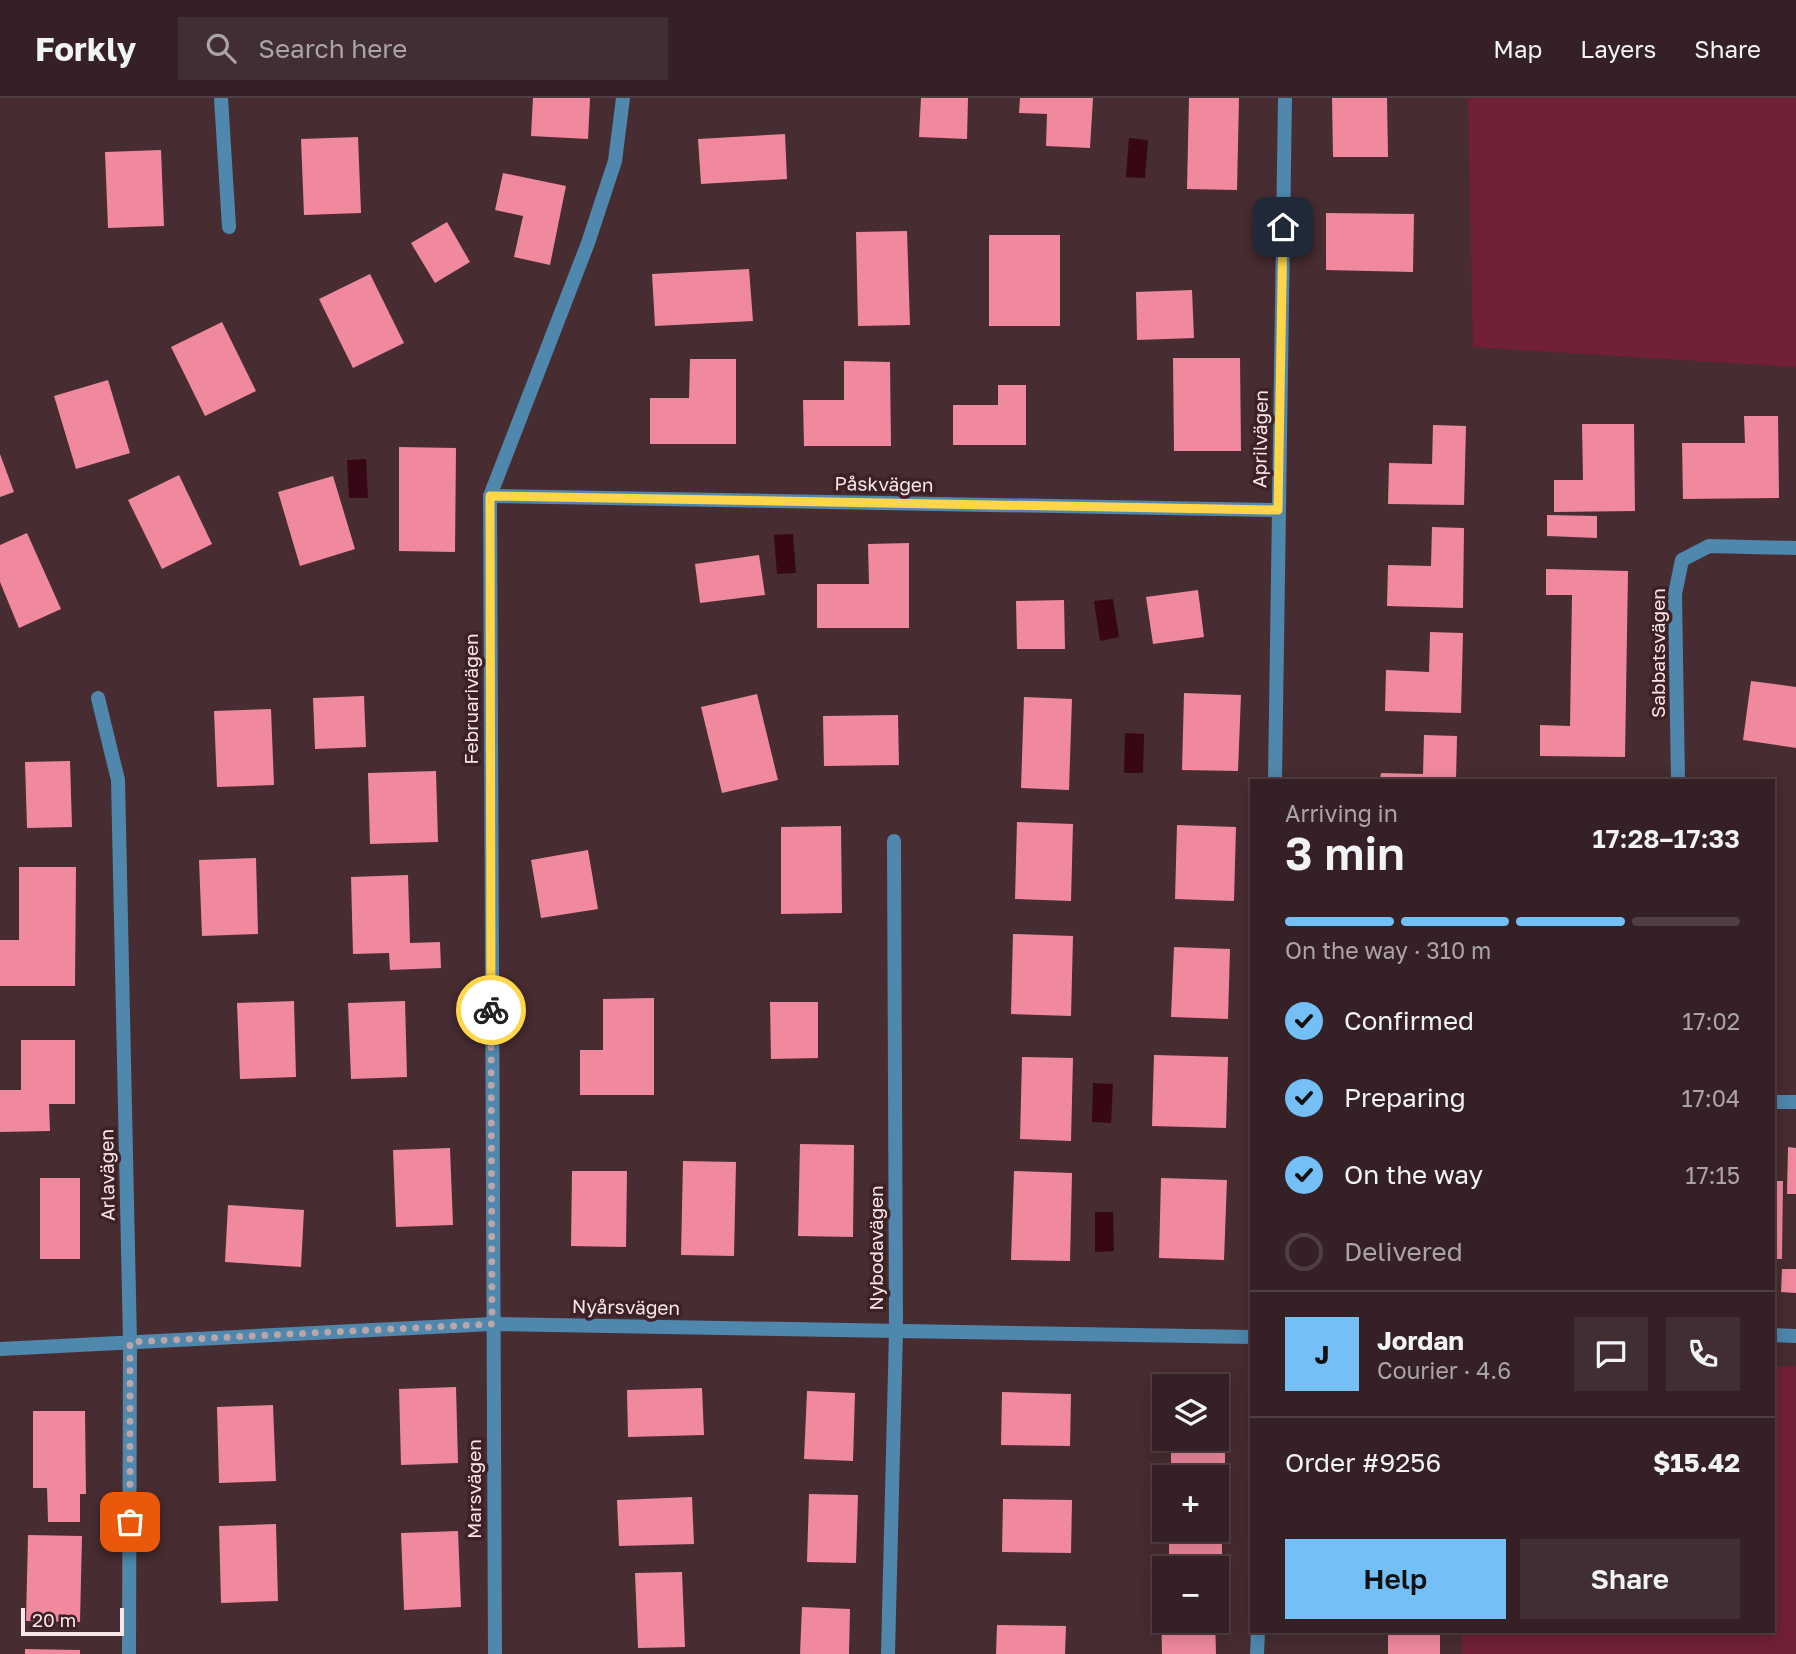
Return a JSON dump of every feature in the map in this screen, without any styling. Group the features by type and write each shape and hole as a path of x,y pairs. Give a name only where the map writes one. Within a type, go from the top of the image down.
{"street":[{"path":"221,98 229,227"},
{"name":"Februarivägen","path":"492,1324 490,496 588,243 615,161 623,98"},
{"name":"Aprilvägen","path":"1275,779 1285,98"},
{"name":"Påskvägen","path":"490,496 1278,510"},
{"name":"Sabbatsvägen","path":"1678,779 1675,594 1682,559 1709,546 1796,548"},
{"name":"Arlavägen","path":"99,698 118,780 130,1342 129,1654"},
{"name":"Nybodavägen","path":"888,1654 896,1330 894,841"},
{"path":"1775,1102 1796,1101"},
{"name":"Nyårsvägen","path":"0,1349 492,1324 1250,1337"},
{"name":"Marsvägen","path":"492,1324 495,1654"},
{"path":"1775,1335 1796,1336"},
{"path":"1257,1654 1258,1633"}],"shaded area":[{"path":"1468,98 1796,98 1796,367 1473,347"},
{"path":"1129,138 1148,140 1145,178 1126,177"},
{"path":"366,459 368,498 349,498 347,460"},
{"path":"793,534 796,573 777,574 774,535"},
{"path":"1113,599 1119,637 1100,641 1094,601"},
{"path":"1125,733 1144,734 1143,773 1124,773"},
{"path":"1093,1083 1113,1084 1111,1123 1092,1122"},
{"path":"1095,1212 1113,1212 1114,1251 1095,1252"},
{"path":"1796,1366 1796,1654 1462,1654 1462,1633 1775,1633 1775,1367"}],"building":[{"path":"533,98 590,98 588,139 531,136"},
{"path":"921,98 968,98 967,139 919,137"},
{"path":"1020,98 1093,98 1090,148 1046,146 1047,114 1019,113"},
{"path":"1189,98 1239,98 1237,190 1187,189"},
{"path":"1332,98 1387,98 1388,157 1333,157"},
{"path":"785,134 787,179 701,184 698,139"},
{"path":"358,137 361,213 304,215 301,139"},
{"path":"161,150 164,226 108,228 105,152"},
{"path":"503,173 566,186 550,265 514,257 523,216 495,210"},
{"path":"1326,213 1414,214 1413,272 1326,270"},
{"path":"447,222 470,262 435,283 411,243"},
{"path":"907,231 910,325 858,326 856,232"},
{"path":"989,235 1060,235 1060,326 989,326"},
{"path":"749,269 753,321 655,326 652,274"},
{"path":"370,274 404,343 353,368 319,299"},
{"path":"1192,290 1194,338 1137,340 1136,292"},
{"path":"222,322 256,391 205,416 171,347"},
{"path":"1173,358 1240,358 1241,451 1174,451"},
{"path":"690,359 736,359 736,444 650,444 650,398 689,398"},
{"path":"844,361 890,362 891,446 804,446 803,400 844,400"},
{"path":"108,380 130,453 76,469 54,396"},
{"path":"998,385 1026,385 1026,445 953,445 953,405 998,405"},
{"path":"1744,416 1778,416 1779,498 1683,499 1682,443 1745,443"},
{"path":"1582,424 1634,424 1635,511 1554,512 1554,480 1583,480"},
{"path":"1433,425 1466,426 1464,505 1388,504 1389,463 1432,464"},
{"path":"399,447 456,448 455,552 399,551"},
{"path":"0,454 14,492 0,497"},
{"path":"179,475 212,544 162,569 128,500"},
{"path":"333,476 355,549 300,566 278,492"},
{"path":"1547,515 1597,516 1597,538 1547,536"},
{"path":"1432,527 1464,528 1463,608 1387,606 1388,565 1431,566"},
{"path":"27,533 61,609 19,628 0,582 0,545"},
{"path":"909,543 909,628 817,628 817,584 869,584 868,544"},
{"path":"759,555 765,595 700,603 695,564"},
{"path":"1546,569 1628,571 1625,757 1540,756 1540,725 1570,726 1572,595 1546,595"},
{"path":"1198,590 1204,637 1153,644 1146,597"},
{"path":"1064,600 1065,649 1017,649 1016,601"},
{"path":"1430,632 1463,633 1461,713 1385,711 1386,670 1429,672"},
{"path":"1751,681 1796,687 1796,748 1743,740"},
{"path":"1184,693 1241,695 1238,771 1182,770"},
{"path":"757,694 778,780 722,793 701,707"},
{"path":"364,696 366,747 315,749 313,698"},
{"path":"1024,697 1072,699 1069,790 1021,788"},
{"path":"271,709 274,785 217,787 214,711"},
{"path":"898,715 899,765 824,766 823,716"},
{"path":"1424,735 1457,736 1456,779 1380,779 1381,773 1423,774"},
{"path":"70,761 72,827 27,828 25,762"},
{"path":"436,771 438,842 370,844 368,773"},
{"path":"1017,822 1073,824 1071,901 1015,899"},
{"path":"1177,825 1236,827 1234,901 1175,899"},
{"path":"841,826 842,913 781,914 781,827"},
{"path":"588,850 598,909 541,918 531,860"},
{"path":"256,858 258,934 202,936 199,860"},
{"path":"19,867 76,867 75,986 0,986 0,940 19,940"},
{"path":"408,875 410,943 440,942 441,968 390,970 389,953 353,954 351,877"},
{"path":"1013,934 1073,936 1071,1016 1011,1014"},
{"path":"1174,947 1230,949 1228,1019 1171,1017"},
{"path":"654,998 654,1095 580,1095 580,1050 603,1050 603,999"},
{"path":"294,1001 296,1077 240,1079 237,1003"},
{"path":"405,1001 407,1077 351,1079 348,1003"},
{"path":"770,1002 818,1002 818,1058 771,1059"},
{"path":"21,1040 75,1040 75,1104 49,1104 50,1131 0,1132 0,1090 21,1090"},
{"path":"1154,1055 1228,1057 1226,1128 1152,1126"},
{"path":"1022,1057 1073,1058 1071,1141 1020,1139"},
{"path":"800,1144 854,1145 853,1237 798,1236"},
{"path":"1788,1147 1796,1148 1796,1194 1787,1194"},
{"path":"450,1148 453,1225 396,1227 393,1150"},
{"path":"683,1161 736,1162 734,1256 681,1255"},
{"path":"572,1171 627,1171 626,1247 571,1246"},
{"path":"1014,1171 1072,1173 1070,1261 1011,1260"},
{"path":"40,1178 80,1178 80,1259 40,1259"},
{"path":"1161,1178 1227,1180 1224,1260 1159,1258"},
{"path":"1775,1181 1783,1181 1782,1259 1775,1259"},
{"path":"228,1205 304,1210 301,1267 225,1262"},
{"path":"1782,1269 1796,1269 1796,1293 1781,1292"},
{"path":"456,1387 458,1463 401,1465 399,1389"},
{"path":"702,1388 704,1435 628,1437 627,1390"},
{"path":"807,1391 855,1393 853,1461 804,1459"},
{"path":"1002,1392 1071,1394 1070,1446 1001,1445"},
{"path":"273,1405 276,1481 219,1483 217,1407"},
{"path":"33,1411 85,1411 86,1494 80,1494 80,1522 48,1522 47,1488 33,1488"},
{"path":"1171,1451 1225,1451 1225,1465 1171,1465"},
{"path":"809,1494 858,1495 856,1563 807,1562"},
{"path":"692,1497 694,1544 619,1546 617,1500"},
{"path":"1003,1499 1072,1500 1071,1553 1002,1552"},
{"path":"276,1524 278,1601 221,1603 219,1526"},
{"path":"458,1531 461,1607 404,1610 401,1533"},
{"path":"28,1535 82,1536 80,1622 26,1621"},
{"path":"1169,1542 1222,1542 1222,1556 1169,1556"},
{"path":"682,1572 685,1647 638,1648 635,1573"},
{"path":"802,1607 850,1609 849,1654 800,1654"},
{"path":"997,1625 1066,1626 1065,1654 996,1654"},
{"path":"1162,1633 1215,1633 1216,1654 1162,1654"},
{"path":"1388,1633 1440,1633 1440,1654 1388,1654"},
{"path":"25,1649 80,1650 80,1654 25,1654"}],"way so far":[{"path":"130,1522 130,1342 492,1324 491,1010"}],"route":[{"path":"491,1010 490,496 1278,510 1283,227"}]}
